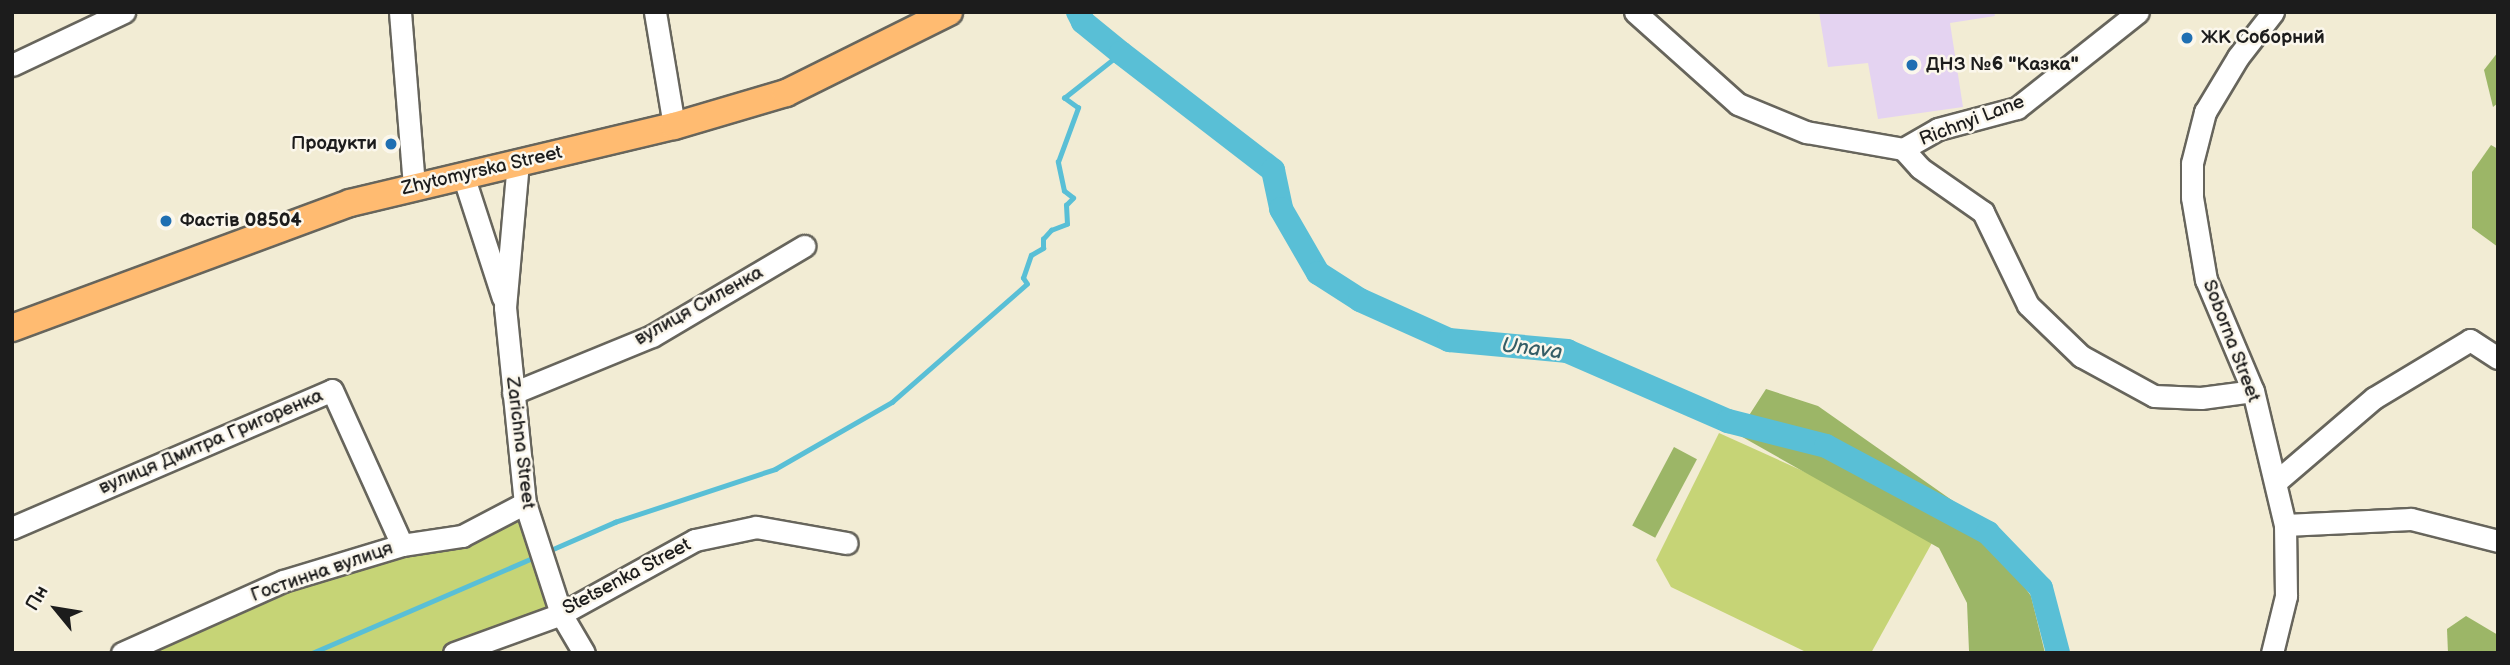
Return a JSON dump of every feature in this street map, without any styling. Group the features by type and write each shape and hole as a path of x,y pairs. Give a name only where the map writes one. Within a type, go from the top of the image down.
{"main road":[{"name":"Zhytomyrska Street","path":"12,328 349,203 674,126 786,93 949,12"}],"street":[{"path":"12,65 124,12"},
{"path":"400,12 414,187"},
{"path":"655,12 674,126"},
{"path":"1635,12 1738,104 1806,132 1903,149 1920,168 1983,212 2028,305 2081,356 2154,396 2201,398 2253,391"},
{"name":"Richnyi Lane","path":"1903,149 1938,130 2017,108 2138,12"},
{"name":"Soborna Street","path":"2272,653 2286,596 2285,525 2277,481 2253,391 2206,280 2192,198 2192,163 2205,112 2238,57 2273,12"},
{"name":"Zarichna Street","path":"518,162 505,307 524,503 561,614 584,653"},
{"name":"Zarichna Street","path":"463,174 505,307"},
{"name":"вулиця Силенка","path":"513,393 652,336 804,246"},
{"path":"2277,481 2374,398 2470,340 2498,358"},
{"name":"вулиця Дмитра Григоренка","path":"12,527 332,390 401,545"},
{"name":"Гостинна вулиця","path":"122,653 283,581 401,545 462,536 524,503"},
{"path":"2285,525 2411,519 2498,541"},
{"name":"Stetsenka Street","path":"454,653 561,614 695,540 756,527 847,543"}],"shaded area":[{"name":"ДНЗ №6 \"Казка\"","path":"1819,12 1994,12 1995,16 1950,23 1963,107 1878,119 1868,63 1828,67"}],"green space":[{"path":"2498,52 2498,103 2493,107 2484,70"},
{"path":"2491,145 2498,149 2498,247 2472,228 2472,172"},
{"path":"1766,389 1818,406 1973,515 2031,596 2045,653 1963,653 1969,651 1967,603 1939,548 1737,434"},
{"path":"1719,433 1938,532 1871,653 1808,653 1671,587 1656,560"},
{"path":"1674,447 1697,459 1655,538 1632,526"},
{"path":"529,518 561,614 454,653 125,653 283,581"},
{"path":"2466,616 2498,635 2498,653 2448,653 2447,629"}],"waterway":[{"name":"Unava","path":"1078,12 1083,22 1121,53 1273,170 1281,209 1318,273 1360,300 1449,340 1567,351 1728,421 1826,446 1988,533 2041,588 2058,653"},
{"path":"553,549 615,522 775,469 892,402 1027,284 1023,278 1031,255 1043,248 1043,239 1051,230 1067,224 1066,205 1073,198 1064,191 1058,162 1078,108 1064,98 1121,53"},
{"path":"312,653 530,559"}],"place":[{"name":"ЖК Соборний","path":"2187,38"},
{"name":"ДНЗ №6 \"Казка\"","path":"1912,65"},
{"name":"Продукти","path":"391,144"},
{"name":"Фастів 08504","path":"166,221"}]}
